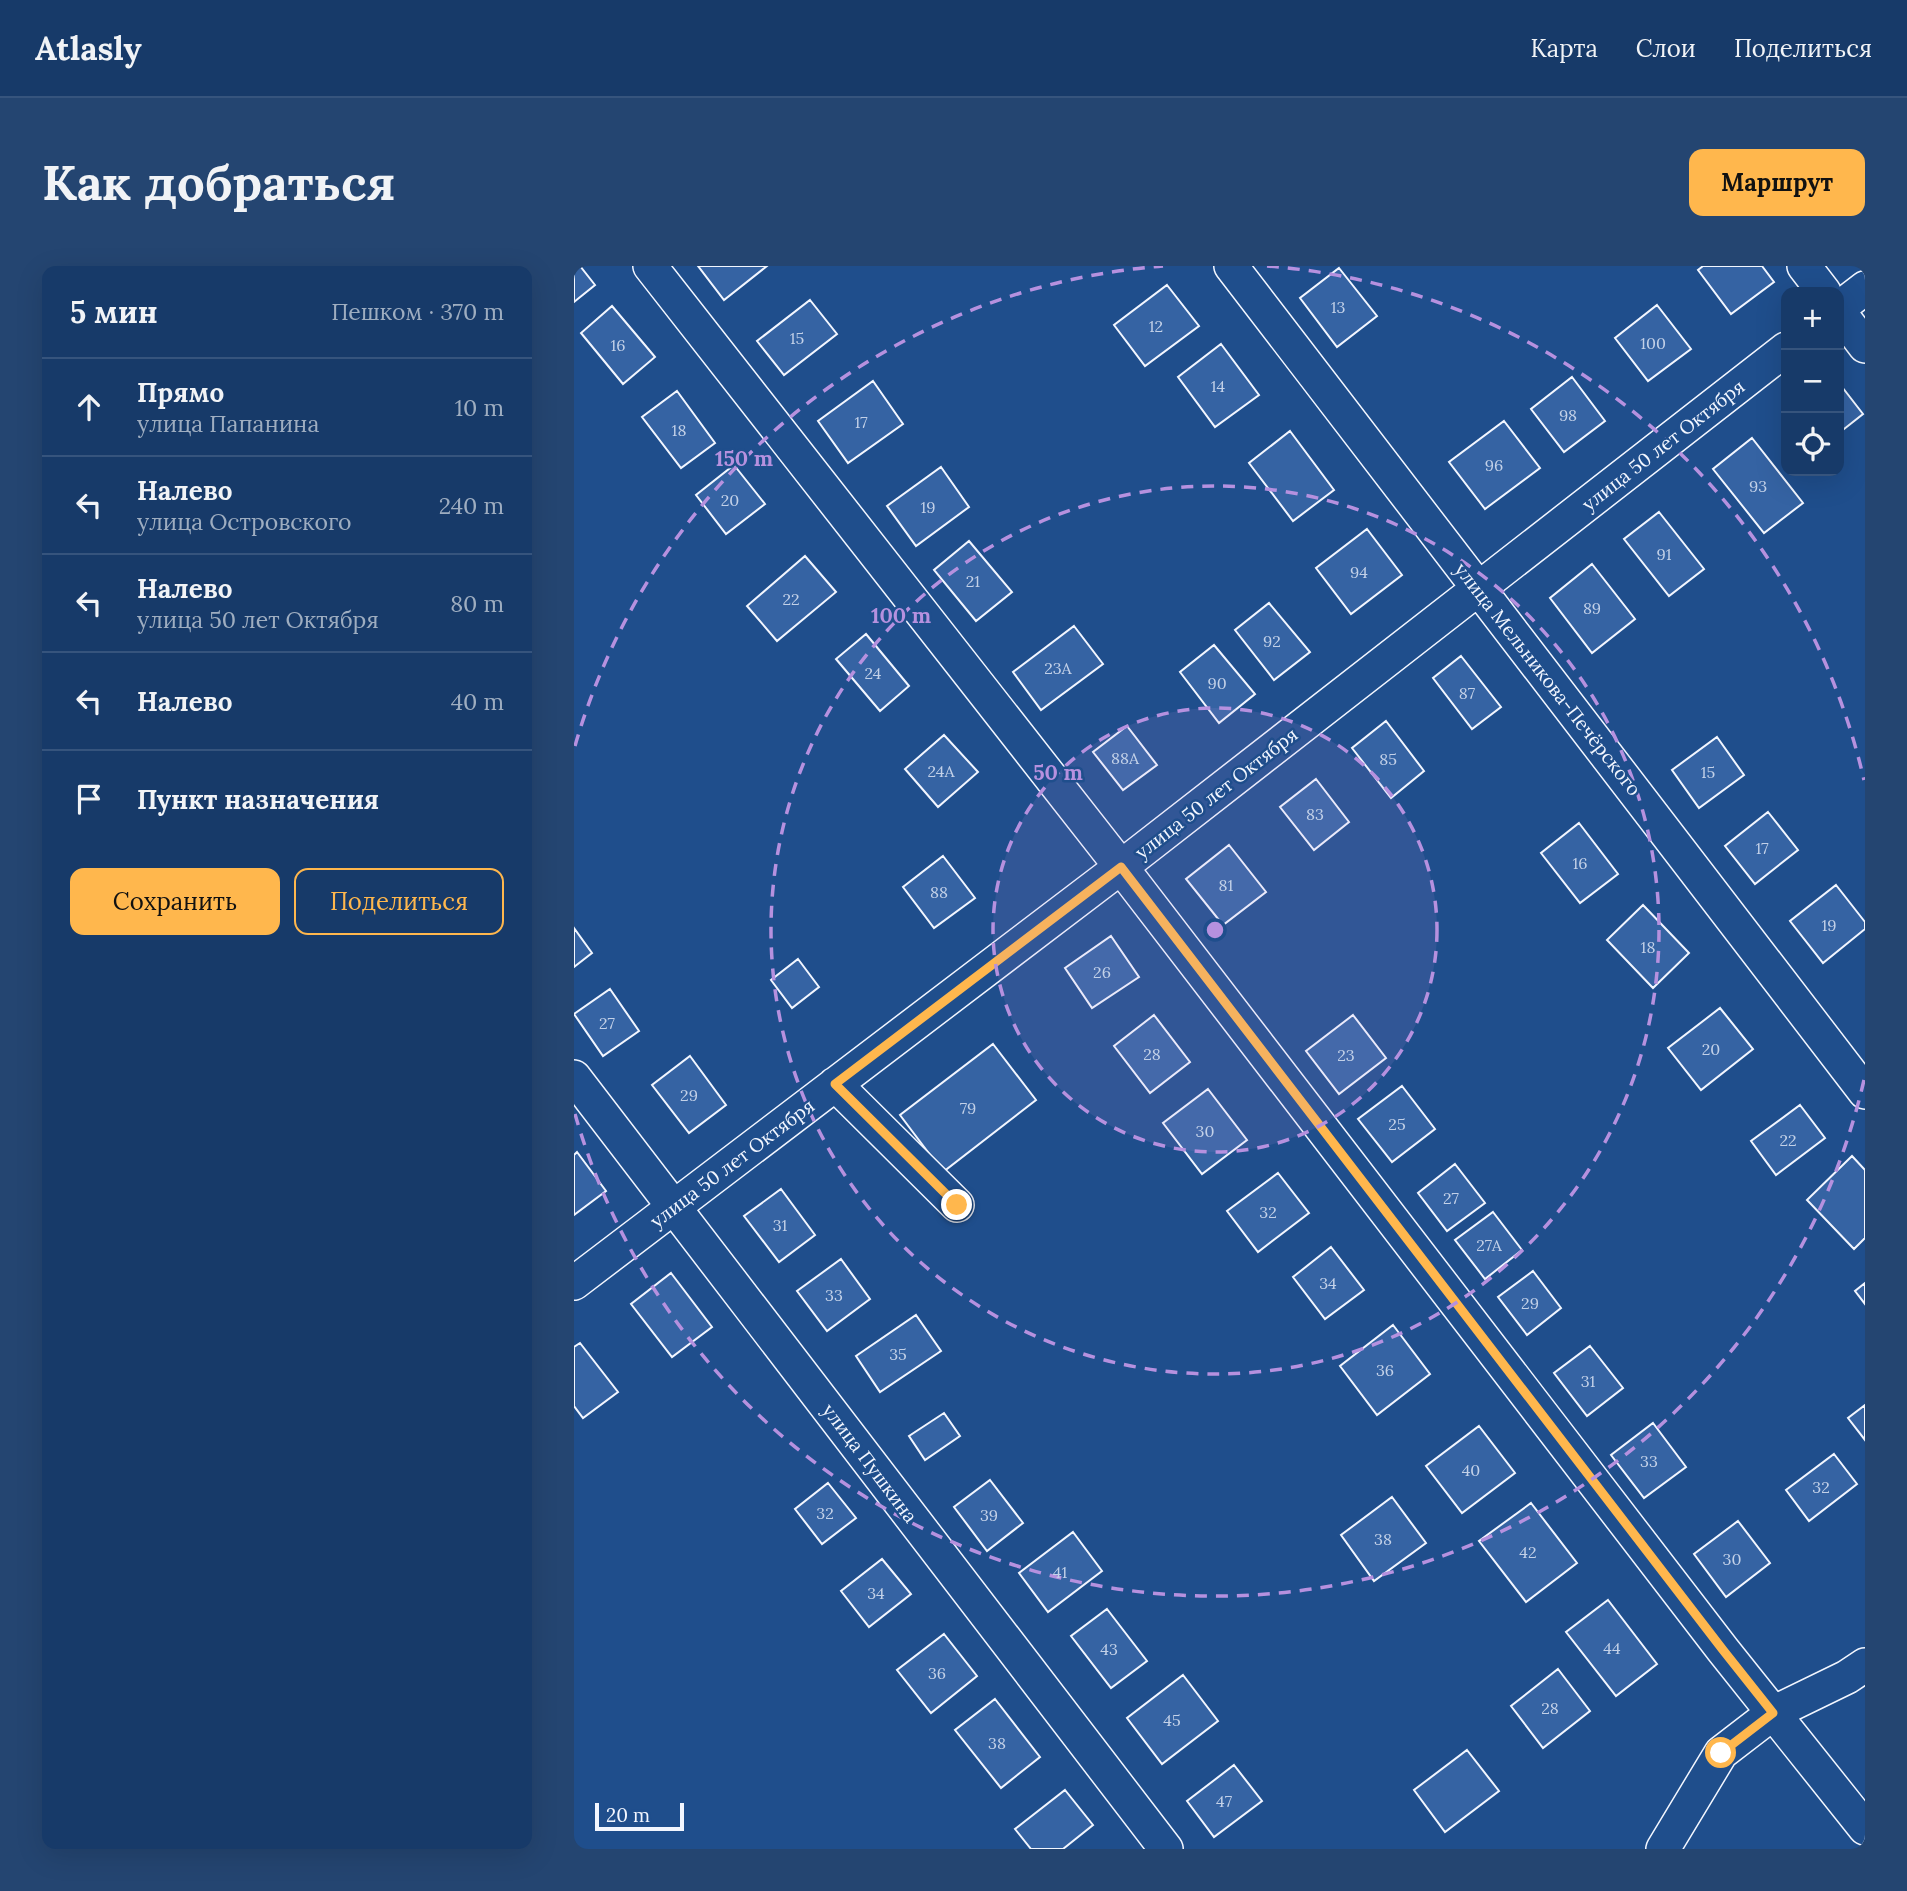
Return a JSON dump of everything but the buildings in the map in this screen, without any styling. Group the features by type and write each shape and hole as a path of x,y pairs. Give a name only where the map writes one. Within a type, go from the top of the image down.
{"street":[{"path":"650,266 1121,867 1714,1639 1865,1828"},
{"name":"улица Мельникова-Печёрского","path":"1231,266 1865,1092"},
{"path":"1804,266 1820,287"},
{"path":"1844,306 1865,288"},
{"path":"1844,317 1865,346"},
{"name":"улица 50 лет Октября","path":"574,1283 1121,867 1785,350"},
{"name":"улица Пушкина","path":"574,1077 1166,1849"},
{"path":"835,1084 957,1205"},
{"path":"1663,1849 1721,1753 1773,1713 1847,1677 1865,1665"}],"route":[{"path":"957,1205 835,1084 1121,867 1773,1713 1721,1753"}]}
